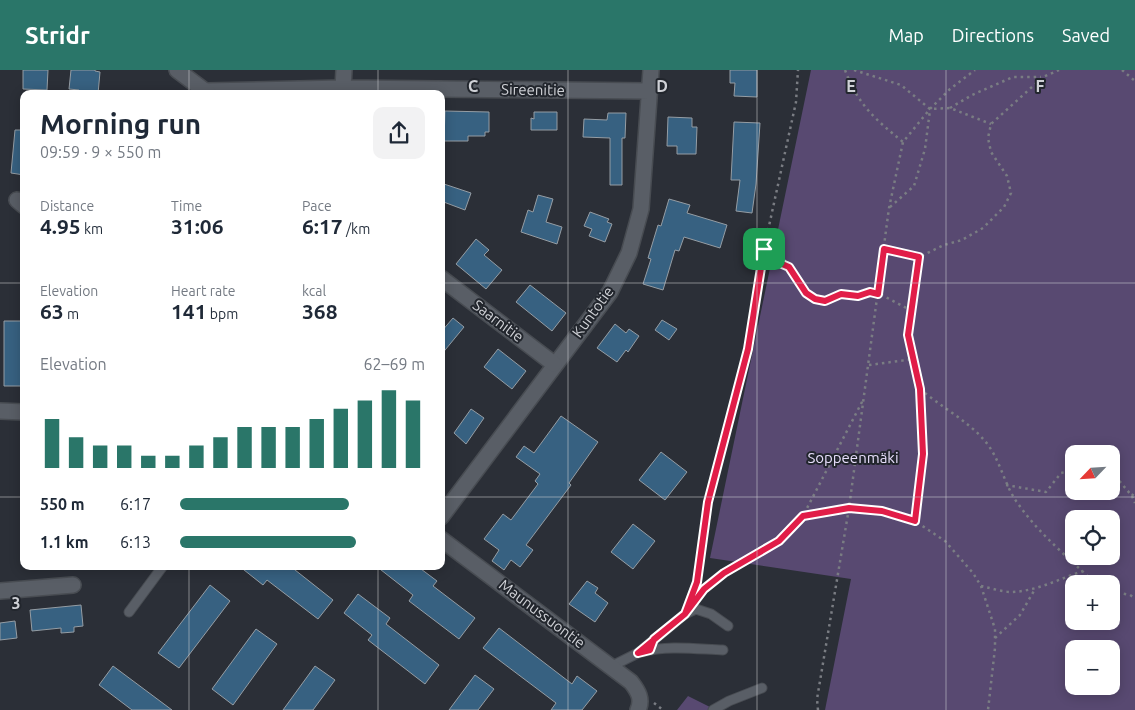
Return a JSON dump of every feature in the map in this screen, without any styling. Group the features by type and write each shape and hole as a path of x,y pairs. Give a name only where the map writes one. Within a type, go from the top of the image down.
{"street":[{"path":"177,70 204,90"},
{"path":"344,70 344,88"},
{"name":"Kuntotie","path":"445,512 554,364 610,292 629,253 641,210 651,70"},
{"name":"Sireenitie","path":"276,90 344,88 650,91"},
{"name":"Saarnitie","path":"445,281 554,364"},
{"path":"0,411 20,412"},
{"name":"Maunussuontie","path":"445,542 631,682 639,692 640,705 638,710"},
{"path":"0,591 74,585"}],"lane":[{"path":"129,612 160,570"},
{"path":"638,653 685,614 696,610 711,614 728,626"},
{"path":"612,666 638,653 650,650 724,650"},
{"path":"713,710 728,700 762,688"}],"path":[{"path":"685,614 697,582 708,502 748,349 764,249 796,102 798,70"},
{"path":"845,70 853,90 874,118 903,142"},
{"path":"854,70 901,85 930,109 950,108 991,124"},
{"path":"818,710 817,699 849,508 889,208 903,142 930,109 950,89 975,70"},
{"path":"884,249 919,257 944,245 962,240 983,228 1004,208 1010,193 1007,176 990,152 988,138 991,124 1043,77 1059,70"},
{"path":"1122,70 1135,81"},
{"path":"950,108 972,95 1013,77 1043,77"},
{"path":"889,208 914,186 925,148 930,109"},
{"path":"764,249 777,256 782,264 789,267 806,293 815,299 825,301 841,294 858,296 870,292 912,310"},
{"path":"915,521 923,454 920,389 908,335 919,257"},
{"path":"869,365 914,359"},
{"path":"920,389 984,440 993,452 1006,485 1019,505 1045,536 1087,575"},
{"path":"685,614 704,589 724,573 779,541 803,516 863,398"},
{"path":"1006,485 1046,492 1061,473 1065,472"},
{"path":"1120,482 1132,496 1135,503"},
{"path":"1132,496 1135,491"},
{"path":"803,516 849,508 882,511 915,521 945,541 973,573 981,586 995,629 988,710"},
{"path":"981,586 1010,592 1035,589 1083,571"},
{"path":"995,638 1020,614 1035,589"},
{"path":"1120,593 1135,598"}],"green space":[{"name":"Soppeenmäki","path":"811,70 1135,70 1135,710 825,710 851,579 710,558"},
{"path":"688,696 716,710 677,710"}],"building":[{"path":"23,70 48,70 47,90 23,89"},
{"path":"71,70 95,70 100,72 98,90 69,89"},
{"path":"730,70 757,70 757,97 734,96 735,83 730,83"},
{"path":"445,111 489,112 489,132 485,132 485,136 468,136 468,141 445,141"},
{"path":"534,112 557,112 557,130 531,130 531,118 534,119"},
{"path":"608,113 626,113 625,138 622,138 622,185 610,185 610,138 583,137 584,119 607,120"},
{"path":"668,117 692,118 692,127 697,127 696,154 677,154 677,146 667,146"},
{"path":"734,122 760,123 752,213 736,211 740,180 731,180"},
{"path":"15,130 20,130 20,174 11,173"},
{"path":"445,184 471,193 465,210 445,202"},
{"path":"538,195 553,199 546,222 562,227 557,244 521,232 528,210 533,212"},
{"path":"669,199 690,205 687,213 727,225 720,248 684,237 679,251 675,250 663,290 643,284 651,259 648,258 658,225 661,226"},
{"path":"590,212 609,219 607,222 612,224 605,242 589,236 592,229 584,226"},
{"path":"476,239 489,250 484,255 502,270 486,289 456,264"},
{"path":"530,285 566,313 552,331 516,302"},
{"path":"453,318 464,327 445,350 445,327"},
{"path":"662,320 677,329 669,340 655,330"},
{"path":"4,321 20,321 20,386 4,386"},
{"path":"615,324 626,333 629,329 639,336 628,352 626,350 617,362 597,348"},
{"path":"498,349 526,371 512,389 484,367"},
{"path":"471,409 484,418 466,444 454,433"},
{"path":"561,416 598,442 569,483 571,485 526,545 533,550 520,567 511,560 504,570 492,561 499,550 484,539 503,514 511,520 538,484 535,481 540,474 516,457 524,446 534,453"},
{"path":"661,452 687,472 665,500 639,480"},
{"path":"633,524 655,541 633,569 611,552"},
{"path":"244,570 295,570 333,600 318,619 267,580 263,585"},
{"path":"381,570 422,570 437,581 433,586 475,618 459,639 409,601 413,595"},
{"path":"587,581 598,588 595,593 608,603 595,622 569,604"},
{"path":"210,585 230,601 179,668 158,653"},
{"path":"358,594 390,618 386,624 439,665 425,684 368,640 372,635 344,613"},
{"path":"81,605 83,626 74,627 74,632 61,633 61,628 32,631 30,610"},
{"path":"15,621 17,638 0,640 0,623"},
{"path":"499,628 572,684 577,676 597,691 582,710 551,710 556,703 483,648"},
{"path":"256,629 277,644 233,705 212,689"},
{"path":"113,666 172,710 132,710 99,685"},
{"path":"315,666 335,680 313,710 283,710"},
{"path":"475,675 494,689 478,710 449,710"}],"route":[{"path":"764,249 748,349 708,502 697,582 685,614 638,653 650,650 654,639 685,614 704,589 724,573 779,541 803,516 849,508 882,511 915,521 923,454 920,389 908,335 919,257 884,249 878,294 870,292 858,296 841,294 825,301 815,299 806,293 789,267 782,264 777,256 764,249"}]}
